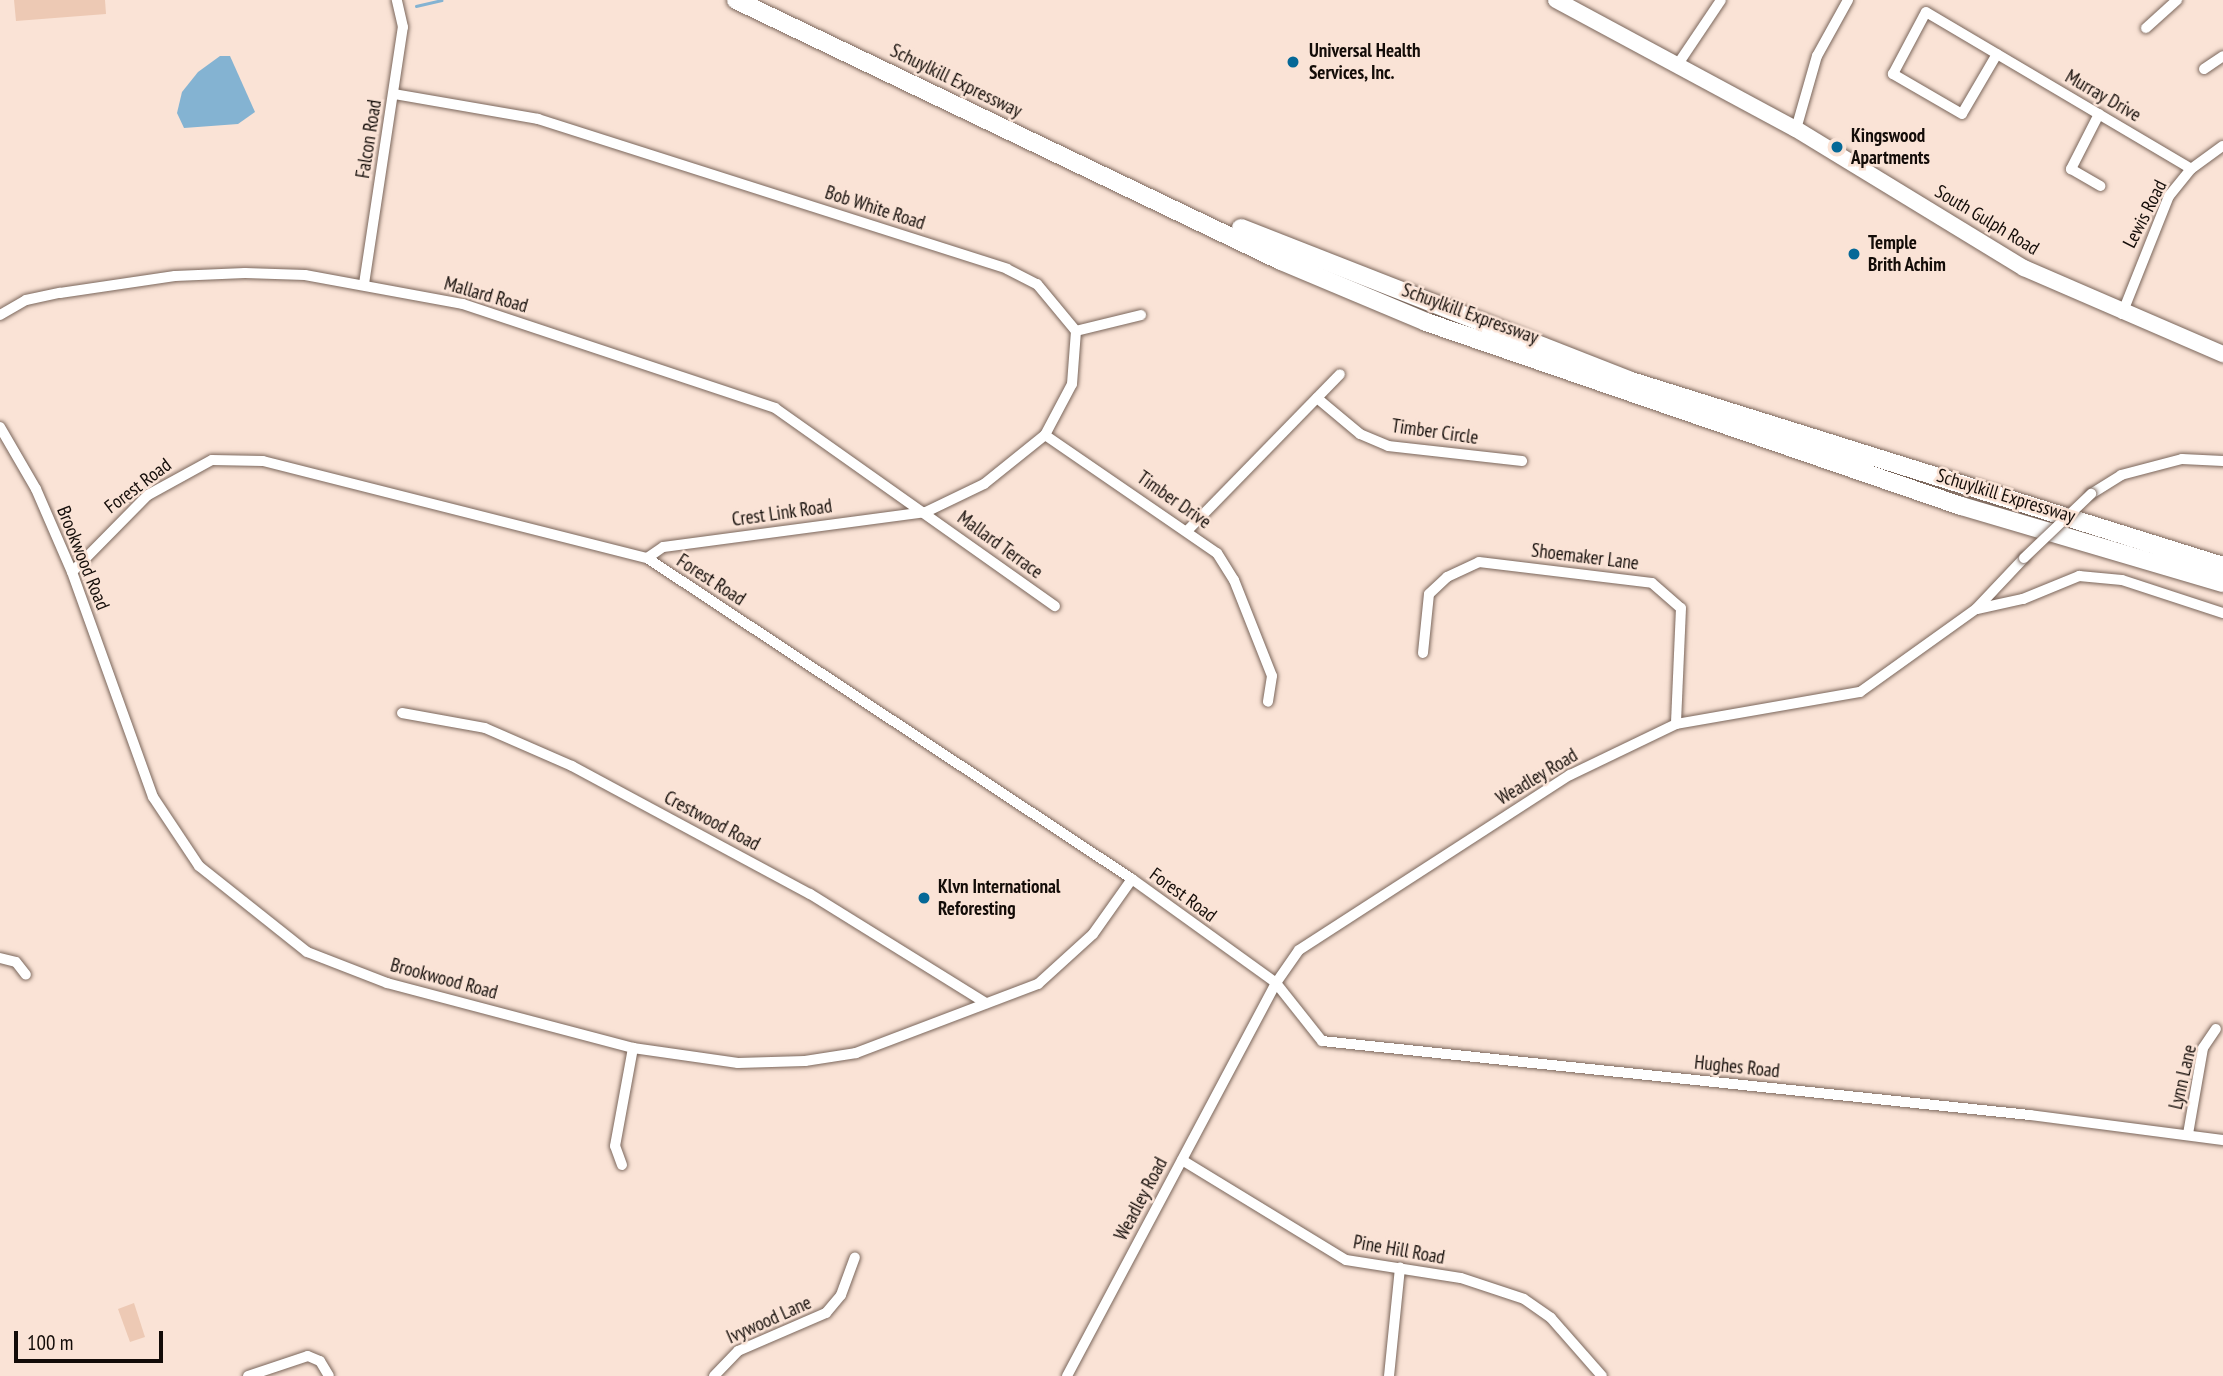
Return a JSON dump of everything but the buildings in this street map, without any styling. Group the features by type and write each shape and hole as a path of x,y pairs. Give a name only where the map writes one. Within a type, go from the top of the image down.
{"highway":[{"name":"Schuylkill Expressway","path":"736,0 1281,261 1426,322 1961,506 2223,583"},
{"name":"Schuylkill Expressway","path":"763,0 1251,233 1448,313 1628,380 2223,566"}],"main road":[{"name":"South Gulph Road","path":"1556,0 1796,129 2024,268 2122,314 2223,354"}],"street":[{"name":"Falcon Road","path":"364,284 403,27 397,0"},
{"path":"1678,64 1721,0"},
{"path":"1796,129 1817,56 1848,0"},
{"path":"2146,28 2176,0"},
{"name":"Murray Drive","path":"1997,54 1962,114 1893,74 1926,12 2099,114 2191,169"},
{"path":"2204,69 2223,56"},
{"name":"Bob White Road","path":"394,94 538,119 1007,269 1037,284 1076,331"},
{"path":"2099,114 2071,169 2100,186"},
{"name":"Lewis Road","path":"2122,314 2156,222 2191,169 2223,146"},
{"name":"Mallard Road","path":"0,315 26,300 175,276 305,275 463,304 747,395 775,408 926,512"},
{"path":"926,512 984,484 1045,435 1072,384 1076,331 1141,315"},
{"path":"1189,529 1340,374"},
{"name":"Timber Circle","path":"1317,398 1360,434 1388,446 1521,461"},
{"name":"Brookwood Road","path":"0,427 36,489 72,572 153,797 199,866 247,910 307,952 387,983 634,1048 738,1063 805,1061 856,1053 1038,984 1066,962 1132,879"},
{"name":"Timber Drive","path":"1045,435 1189,529 1217,553 1234,580 1272,676 1268,702"},
{"name":"Weadley Road","path":"1067,1376 1276,983 1299,950 1336,921 1570,775 1676,724 1860,692 1976,609 2024,558 2091,494 2122,475 2182,459 2223,461"},
{"name":"Forest Road","path":"72,572 148,495 212,460 263,461 647,558 1132,879 1276,983"},
{"name":"Crest Link Road","path":"647,558 663,547 926,512"},
{"name":"Mallard Terrace","path":"926,512 1055,607"},
{"name":"Shoemaker Lane","path":"1423,653 1429,594 1447,577 1479,562 1652,583 1681,608 1676,724"},
{"path":"1976,609 2023,599 2080,576 2122,580 2223,613"},
{"name":"Crestwood Road","path":"402,713 485,728 572,766 810,894 986,1003"},
{"path":"0,958 16,962 26,975"},
{"name":"Hughes Road","path":"1276,983 1311,1032 1338,1044 2188,1134 2223,1140"},
{"name":"Lynn Lane","path":"2188,1134 2203,1048 2216,1029"},
{"path":"622,1165 615,1146 634,1048"},
{"name":"Pine Hill Road","path":"1182,1160 1325,1250 1346,1260 1461,1278 1524,1299 1551,1318 1602,1376"},
{"name":"Ivywood Lane","path":"714,1376 738,1351 826,1313 841,1295 855,1257"},
{"path":"1389,1376 1400,1268"},
{"path":"248,1376 300,1356 317,1359 329,1376"}],"shaded area":[{"path":"14,0 105,0 106,14 16,21"},
{"path":"134,1303 145,1337 130,1342 118,1309"}],"water":[{"path":"220,56 230,56 255,112 238,124 184,128 177,113 182,92 198,72"}],"waterway":[{"path":"416,6 441,0"}],"place":[{"name":"Universal Health Services, Inc.","path":"1293,62"},
{"name":"Kingswood Apartments","path":"1837,147"},
{"name":"Temple Brith Achim","path":"1854,254"},
{"name":"Klvn International Reforesting","path":"924,898"}]}
